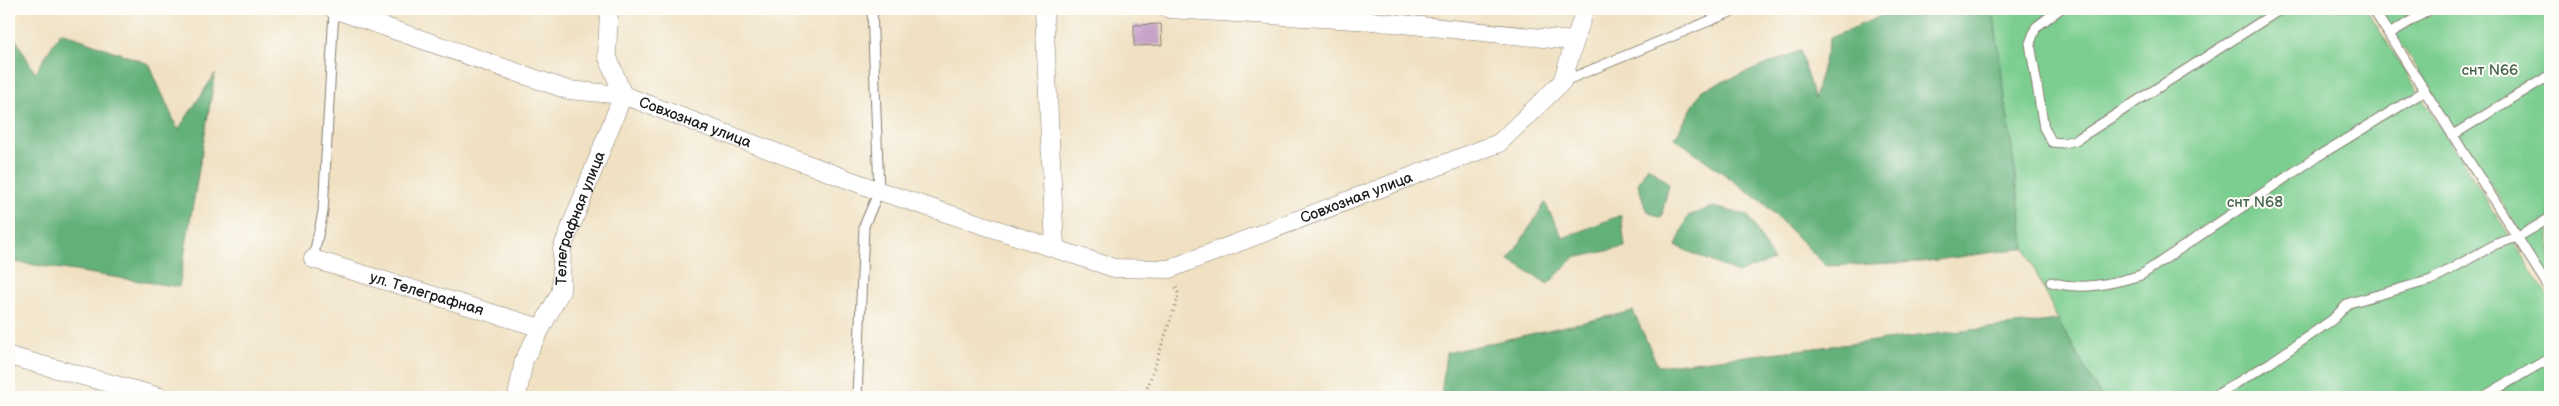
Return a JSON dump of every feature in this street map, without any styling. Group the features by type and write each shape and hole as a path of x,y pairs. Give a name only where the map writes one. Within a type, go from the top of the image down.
{"street":[{"name":"Совхозная улица","path":"333,9 568,90 623,94 879,191 1114,268 1169,269 1499,143 1562,82 1585,9"},
{"path":"609,9 606,55 623,94"},
{"path":"1044,9 1055,248"},
{"path":"1169,9 1372,21 1574,41"},
{"name":"Телеграфная улица","path":"517,397 524,360 561,291 562,249 623,94"},
{"name":"ул. Телеграфная","path":"312,258 542,328"},
{"path":"9,356 160,397"}],"lane":[{"name":"Совхозная улица","path":"312,258 323,212 333,9"},
{"path":"857,397 864,226 879,191 872,9"},
{"path":"1562,82 1738,9"},
{"path":"2060,9 2036,26 2030,43 2044,128 2052,142 2063,143 2076,140 2282,9"},
{"path":"2373,9 2550,289"},
{"path":"2389,34 2431,9"},
{"path":"2453,135 2550,75"},
{"path":"2051,282 2064,286 2107,286 2141,275 2315,158 2425,91"},
{"path":"2213,397 2293,347 2332,320 2350,303 2431,280 2496,244 2518,237 2550,218"},
{"path":"2483,397 2550,358"}],"path":[{"path":"1144,397 1179,295 1169,269"}],"green space":[{"path":"1897,9 1993,9 2025,248 1921,262 1826,266 1761,201 1675,138 1702,90 1800,51 1814,99 1830,38"},
{"name":"снт N68","path":"1993,9 2366,9 2550,300 2550,397 2101,397 2058,320 2025,248"},
{"name":"снт N66","path":"2379,9 2550,9 2550,279"},
{"path":"9,27 35,73 61,32 149,64 178,130 215,74 179,287 9,261"},
{"path":"1648,166 1669,184 1661,218 1646,210 1638,184"},
{"path":"1545,203 1563,238 1621,215 1625,247 1574,258 1548,284 1509,260"},
{"path":"1713,207 1748,215 1773,260 1738,273 1676,246 1688,216"},
{"path":"1633,311 1658,366 2058,320 2101,397 1441,397 1446,353"}],"building":[{"path":"1161,24 1162,45 1134,46 1134,25"}]}
